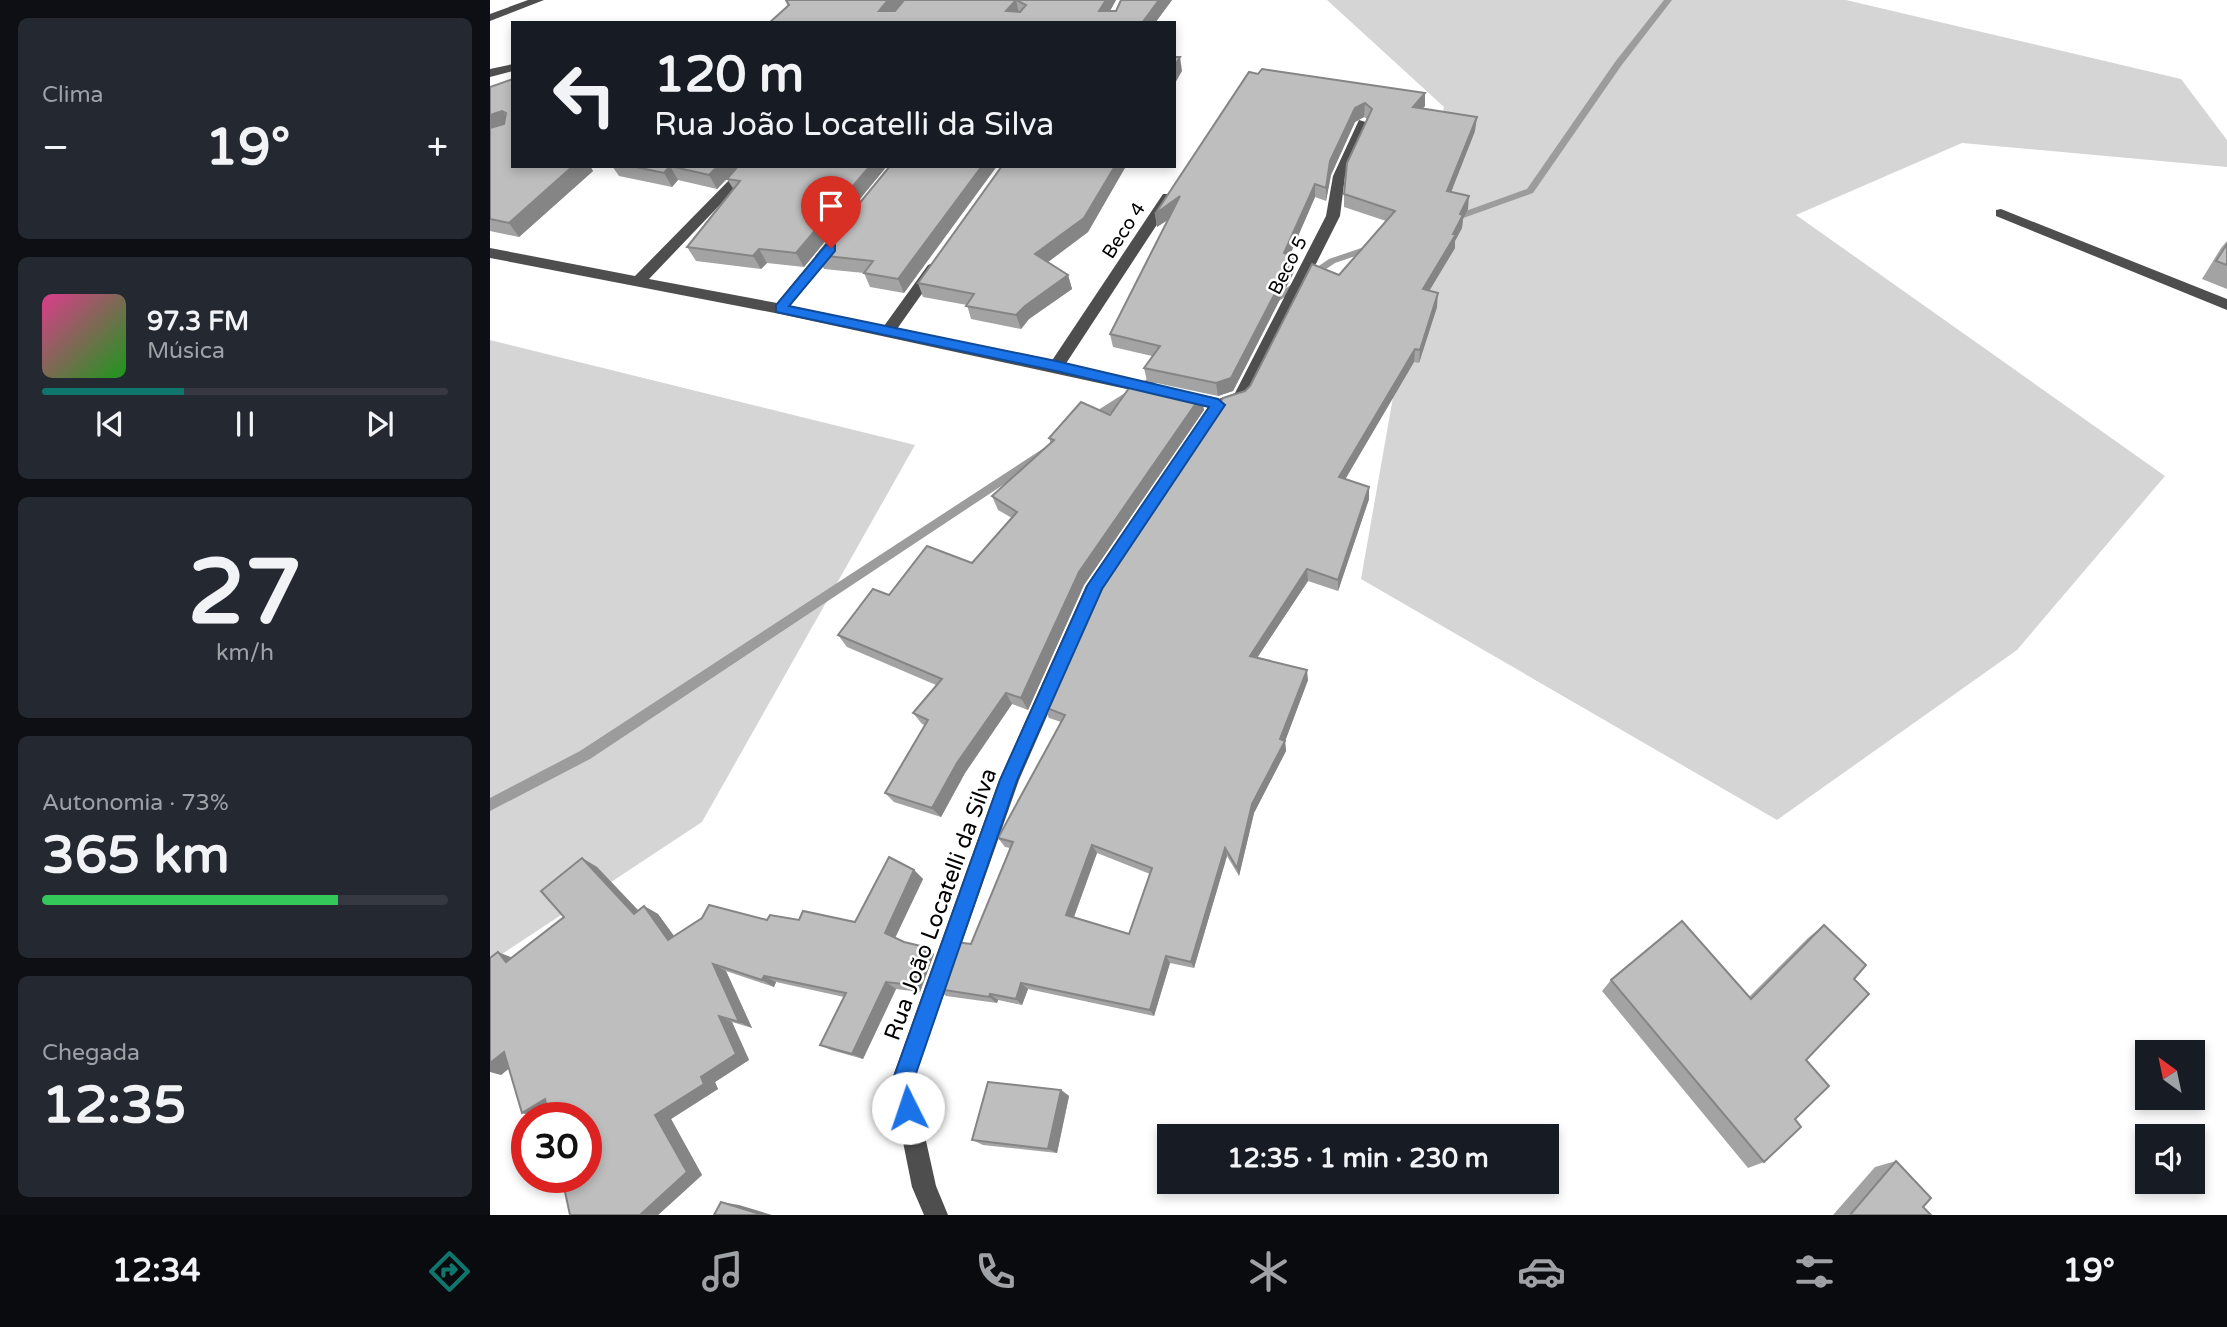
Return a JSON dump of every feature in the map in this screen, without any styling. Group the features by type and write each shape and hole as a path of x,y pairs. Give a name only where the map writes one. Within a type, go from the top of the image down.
{"street":[{"path":"490,18 538,0"},
{"path":"490,73 511,68"},
{"name":"Beco 5","path":"1211,403 1241,397 1333,216 1339,176 1363,123"},
{"path":"638,282 749,168"},
{"name":"Beco 4","path":"1056,366 1177,183"},
{"path":"2001,213 2227,305"},
{"path":"780,309 839,237"},
{"path":"490,253 888,331 1164,392"},
{"path":"888,331 944,254"},
{"name":"Rua João Locatelli da Silva","path":"936,1215 924,1187 902,1082 1009,780 1095,586 1211,403"}],"shaded area":[{"path":"1327,0 1846,0 2181,79 2227,140 2227,167 1962,143 1796,215 2165,476 2017,650 1777,820 1361,579 1444,107"},
{"path":"490,340 915,445 702,822 490,962"}],"building":[{"path":"786,0 888,0 879,11 895,11 904,0 1016,0 1106,0 1099,11 1116,11 1121,0 1159,0 1143,21 771,21 789,5","holes":["1016,0 1026,5 1020,12 1006,11"]},
{"path":"1262,69 1425,93 1413,107 1477,117 1447,191 1469,196 1453,234 1456,234 1423,289 1438,293 1420,350 1415,349 1339,477 1369,487 1338,580 1307,569 1250,656 1307,670 1280,739 1285,741 1252,804 1237,868 1225,848 1191,962 1166,956 1150,1010 1021,983 1016,999 938,989 956,942 971,944 1013,842 998,838 1065,715 1044,707 1100,580 1223,398 1245,391 1250,386 1312,264 1339,275 1395,211 1344,194 1347,163 1372,109 1365,103 1355,108 1330,161 1326,188 1315,184 1284,253 1294,257 1231,378 1216,383 1144,368 1160,346 1110,334 1180,196 1155,214 1249,72 1258,74","holes":["1092,845 1152,868 1129,934 1066,915"]},
{"path":"511,80 511,168 571,168 509,223 490,219 490,128 504,124 506,113 502,111 490,115 490,87"},
{"path":"640,168 668,168 664,173"},
{"path":"679,168 716,168 709,175"},
{"path":"736,168 868,168 796,253 759,249 753,256 687,247 740,181 727,179"},
{"path":"888,168 981,168 898,279 864,273 873,261 817,255"},
{"path":"1001,168 1114,168 1084,218 1035,254 1068,275 1016,315 966,306 974,294 918,283"},
{"path":"2227,244 2227,265 2216,261"},
{"path":"1134,381 1201,396 1079,572 1021,698 1006,693 957,763 932,808 885,793 928,720 913,713 942,679 838,635 873,589 889,595 927,546 972,563 1017,512 992,496 1054,440 1049,438 1081,402 1110,415"},
{"path":"889,857 914,870 885,933 904,942 925,947 911,985 886,982 852,1054 820,1045 846,993 764,976 762,980 713,964 739,1022 719,1016 736,1054 701,1077 704,1084 655,1115 687,1172 640,1215 570,1215 565,1193 602,1193 602,1102 546,1102 545,1099 540,1102 519,1102 504,1052 490,1063 490,958 498,952 506,962 564,917 541,891 582,858 634,914 644,906 668,940 702,918 709,905 767,920 770,915 799,920 803,911 855,922"},
{"path":"1682,921 1751,999 1824,925 1866,965 1854,979 1869,994 1806,1060 1829,1086 1795,1119 1801,1127 1764,1162 1611,980"},
{"path":"988,1082 1061,1090 1048,1149 972,1140"},
{"path":"1896,1161 1931,1198 1923,1207 1931,1215 1850,1215"},
{"path":"721,1202 763,1215 714,1215"}],"waterway":[{"path":"1452,219 1530,191 1618,64 1668,0"},
{"path":"1269,303 1332,261 1376,246"},
{"path":"1091,420 1163,373"},
{"path":"490,805 585,755 1050,448"}],"route":[{"path":"831,248 780,309 1056,366 1218,405 1095,586 1009,780 902,1082 908,1108"}]}
